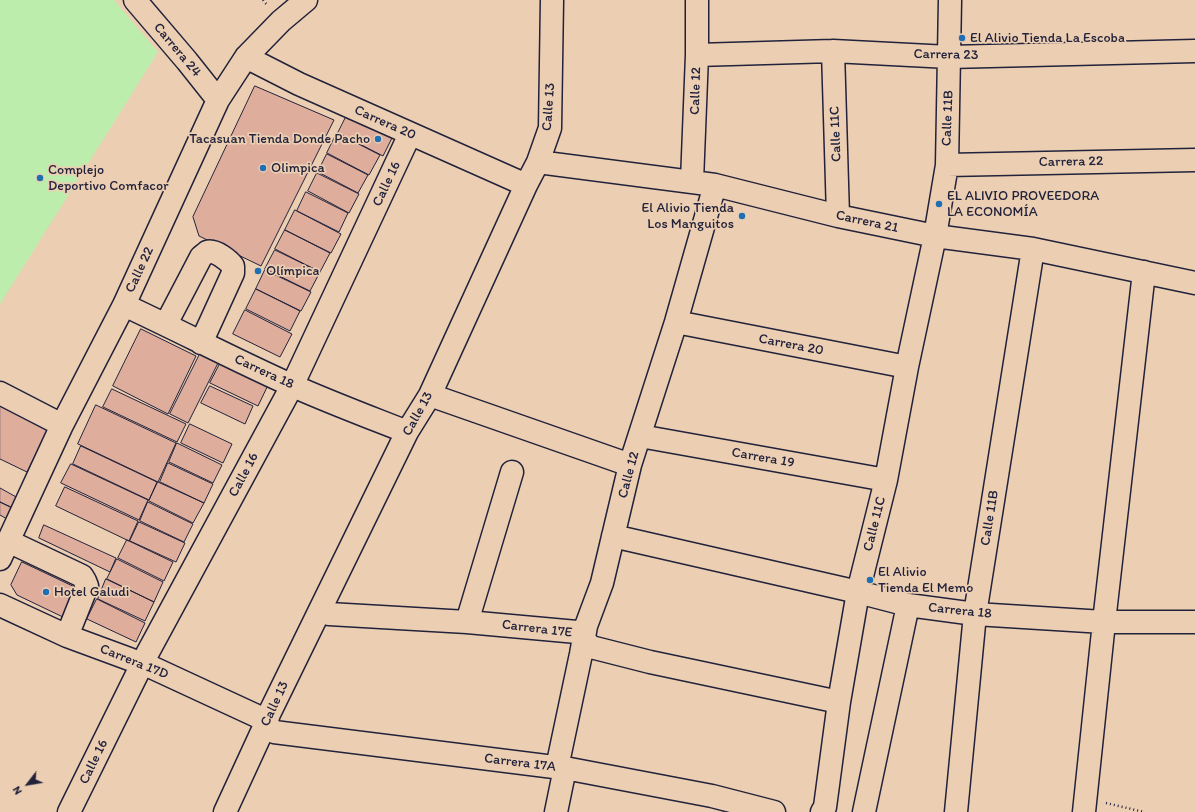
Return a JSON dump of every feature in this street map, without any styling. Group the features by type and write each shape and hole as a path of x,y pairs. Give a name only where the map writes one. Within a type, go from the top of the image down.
{"street":[{"name":"Carrera 24","path":"135,0 218,100"},
{"name":"Calle 22","path":"4,550 62,425 124,306 218,100 246,57 281,21 306,0"},
{"name":"Calle 13","path":"225,812 266,724 269,714 407,432 430,395 526,185 538,162 550,128 552,0"},
{"name":"Calle 12","path":"692,181 698,0"},
{"name":"Calle 11B","path":"935,236 947,165 950,0"},
{"name":"Carrera 23","path":"697,55 833,51 950,57 1195,51"},
{"name":"Calle 11C","path":"833,51 838,216"},
{"name":"Carrera 20","path":"246,57 299,84 526,185"},
{"name":"Calle 16","path":"69,812 142,664 292,386 410,134"},
{"name":"Carrera 22","path":"947,165 1195,160"},
{"name":"Carrera 21","path":"538,162 715,185 838,216 935,236 1033,249 1195,284"},
{"name":"Calle 12","path":"556,812 563,778 559,758 586,626 602,583 630,465 676,322 715,185"},
{"name":"Calle 11C","path":"822,812 825,807 839,702 858,592 886,480 907,367 935,236"},
{"name":"Calle 11B","path":"956,812 975,614 1033,249"},
{"path":"166,324 202,257 206,252 217,254 228,260 233,266 233,273 201,343"},
{"path":"1085,805 1104,622 1144,272"},
{"name":"Carrera 18","path":"124,306 166,324 201,343 292,386 407,432"},
{"name":"Carrera 20","path":"676,322 907,367"},
{"path":"0,393 62,425"},
{"path":"430,395 630,465"},
{"name":"Carrera 19","path":"640,436 886,480"},
{"path":"467,622 512,472"},
{"name":"Carrera 18","path":"613,536 858,592 908,605 975,614 1104,622 1195,622"},
{"path":"4,550 82,576 85,580 87,586 67,636"},
{"name":"Carrera 17D","path":"0,605 67,636 142,664 259,717 266,724"},
{"path":"868,812 864,812 908,605"},
{"name":"Carrera 17E","path":"320,610 329,614 467,622 577,632 591,647 650,662 839,702"},
{"name":"Carrera 17A","path":"266,724 274,732 562,768 711,804 774,812"}],"path":[{"path":"1085,805 1144,812"}],"green space":[{"name":"Complejo Deportivo Comfacor","path":"0,0 114,0 158,52 0,304"}],"building":[{"name":"Olimpica","path":"255,86 334,120 261,266 199,236 193,217"},
{"path":"350,109 395,132 383,156 338,133"},
{"path":"337,133 380,155 369,175 327,153"},
{"path":"327,154 368,175 358,193 318,172"},
{"path":"317,173 359,194 349,213 308,191"},
{"path":"306,192 348,213 339,232 297,211"},
{"path":"295,210 341,234 331,253 285,230"},
{"path":"285,230 330,253 320,272 275,249"},
{"path":"275,250 320,272 310,291 265,269"},
{"path":"265,270 311,292 301,311 256,289"},
{"path":"256,289 300,311 290,331 246,309"},
{"path":"245,310 292,334 280,357 233,334"},
{"path":"141,329 196,356 168,414 113,386"},
{"path":"200,354 218,363 188,423 170,414"},
{"path":"222,360 269,383 258,406 210,383"},
{"path":"210,386 253,406 245,424 201,403"},
{"path":"112,389 186,424 177,442 103,407"},
{"path":"0,403 49,428 27,472 0,459"},
{"path":"96,405 176,443 158,482 78,444"},
{"path":"190,424 232,444 223,463 181,443"},
{"path":"177,443 222,465 213,483 169,462"},
{"path":"81,446 157,482 149,500 73,464"},
{"path":"168,463 213,484 204,503 160,482"},
{"path":"71,464 148,500 139,520 61,483"},
{"path":"158,482 204,503 193,523 149,501"},
{"path":"65,487 138,521 129,541 56,506"},
{"path":"0,488 18,498 13,508 0,502"},
{"path":"0,502 12,508 7,519 0,515"},
{"path":"148,502 193,524 184,542 140,521"},
{"path":"139,522 185,543 176,562 130,541"},
{"path":"44,525 116,558 110,572 39,538"},
{"path":"127,540 173,562 164,581 118,558"},
{"path":"117,559 163,582 154,602 107,579"},
{"name":"Hotel Galudi","path":"22,562 79,589 65,618 17,595 11,585"},
{"path":"106,579 154,602 145,621 98,599"},
{"path":"97,599 145,623 136,642 87,619"}],"place":[{"name":"El Alivio Tienda La Escoba","path":"962,38"},
{"name":"Tacasuan Tienda Donde Pacho","path":"378,139"},
{"name":"Olimpica","path":"263,168"},
{"name":"Complejo Deportivo Comfacor","path":"40,178"},
{"name":"EL ALIVIO PROVEEDORA LA ECONOMÍA","path":"939,204"},
{"name":"El Alivio Tienda Los Manguitos","path":"742,216"},
{"name":"Olímpica","path":"258,271"},
{"name":"El Alivio Tienda El Memo","path":"870,580"},
{"name":"Hotel Galudi","path":"46,592"}]}
